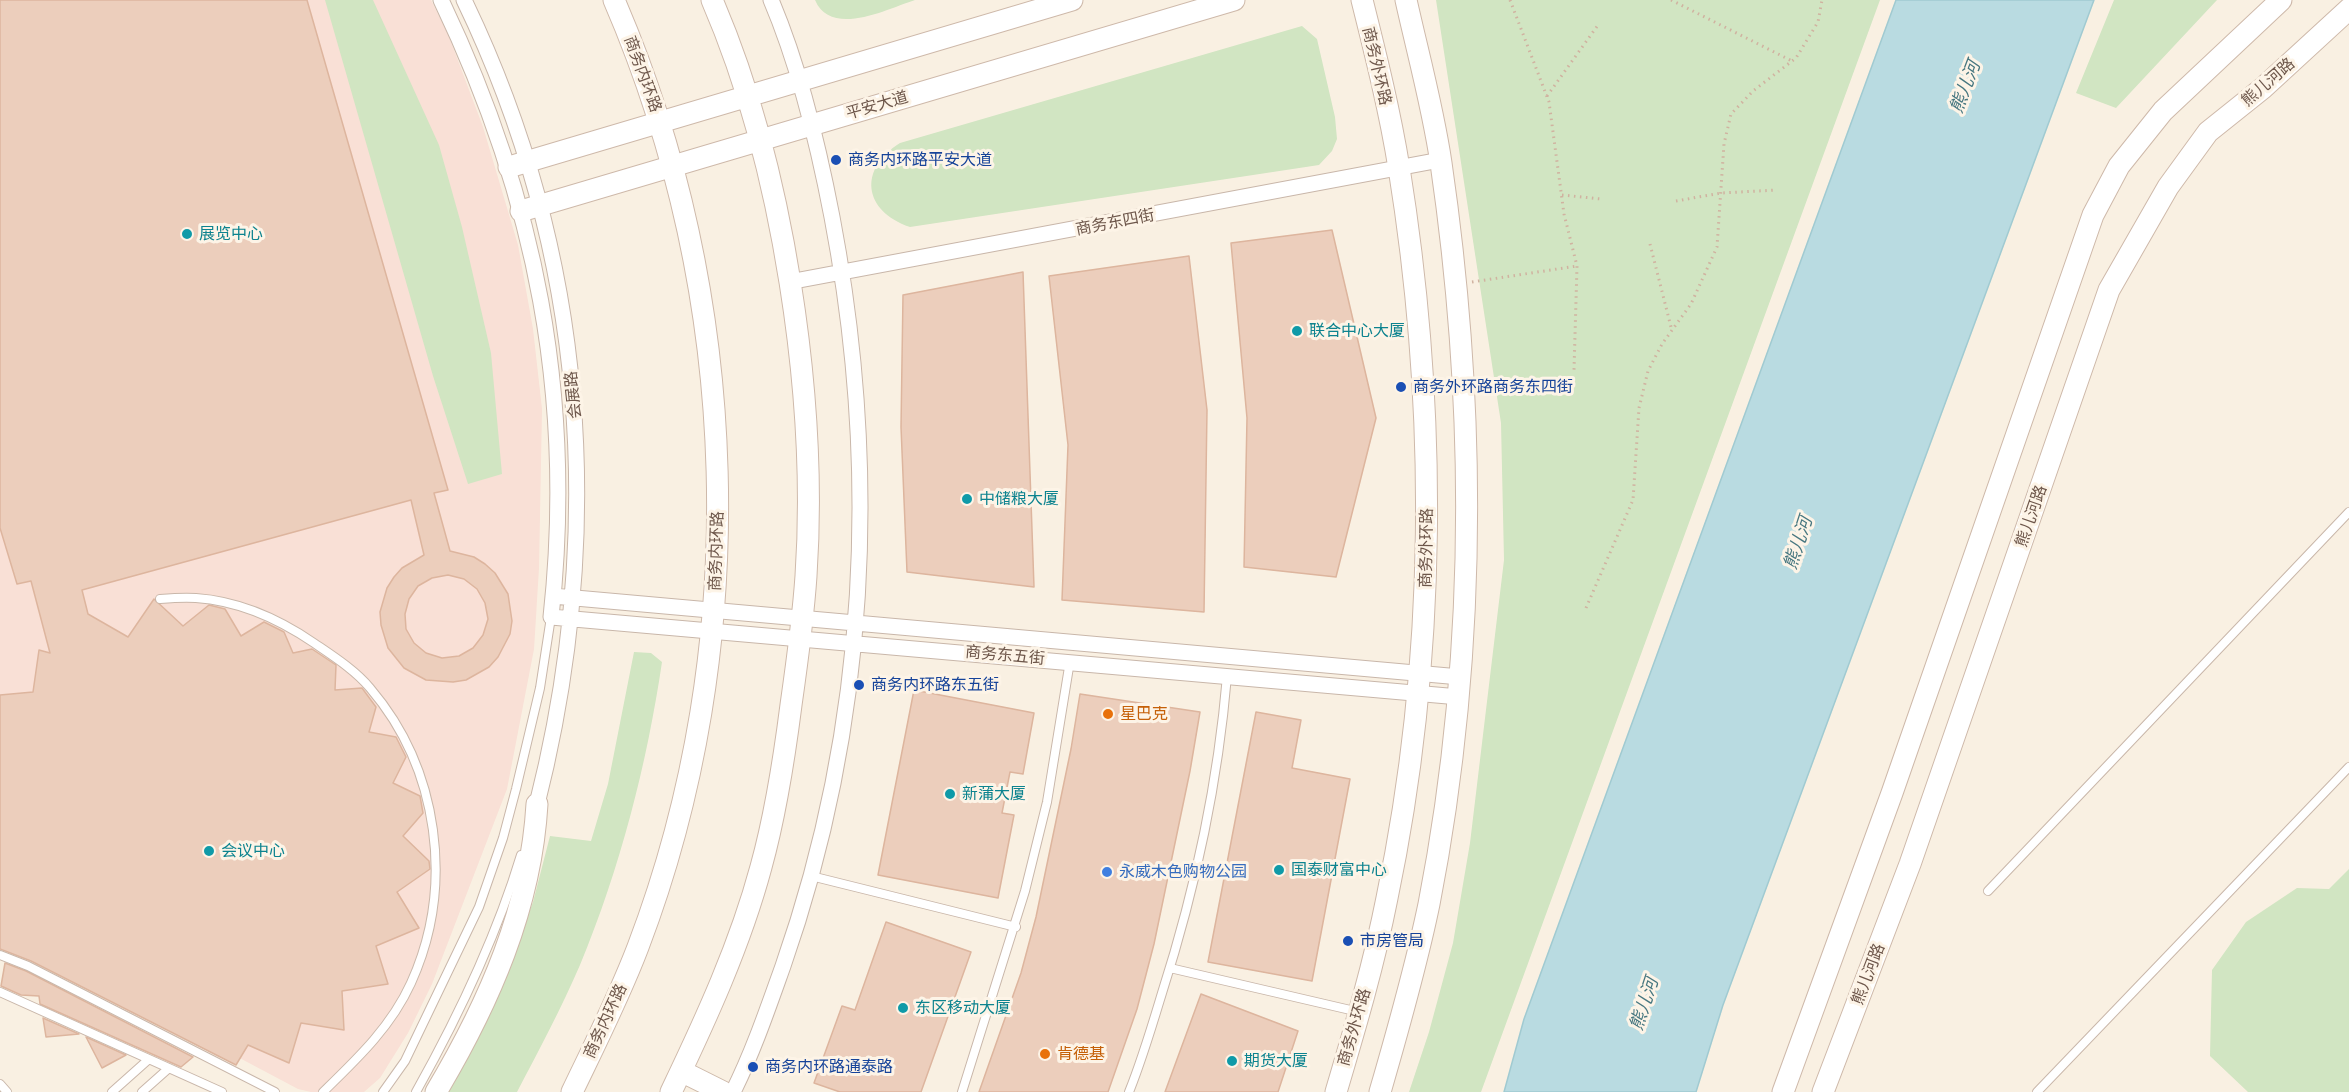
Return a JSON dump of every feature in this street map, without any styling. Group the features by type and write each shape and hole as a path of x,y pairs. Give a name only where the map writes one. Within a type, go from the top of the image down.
{"street":[{"name":"会展路","path":"441,0 478,84 518,164"},
{"name":"会展路","path":"464,0 559,293 575,414 578,507 573,598 554,731 537,804"},
{"name":"商务内环路","path":"572,1092 623,984 664,867 686,784 712,620 717,570 717,458 709,363 700,297 673,166 661,122 639,57 614,0"},
{"path":"712,0 747,97 770,177 789,282 807,454 807,564 784,759 760,869 728,967 677,1086 723,1092"},
{"path":"733,1092 777,982 824,828 854,642 860,578 860,452 842,274 822,165 798,81 771,0"},
{"path":"518,164 1072,0"},
{"name":"平安大道","path":"530,208 1234,0"},
{"name":"商务外环路","path":"1336,1092 1388,897 1409,767 1418,683 1425,578 1426,467 1416,311 1399,167 1362,0"},
{"path":"1380,1092 1429,905 1450,772 1460,687 1467,589 1468,465 1464,379 1455,285 1440,160 1406,0"},
{"path":"1783,1092 1892,793 2093,215 2119,166 2163,111 2281,0"},
{"name":"熊儿河路","path":"1823,1092 1910,864 2109,290 2168,187 2208,132 2263,88 2349,9"},
{"name":"商务东四街","path":"789,282 842,274 1440,160"},
{"name":"会展路","path":"530,208 559,445 559,507 550,617"},
{"name":"商务东五街","path":"553,596 712,620 801,628 854,642 1227,676 1418,683"},
{"name":"商务东五街","path":"550,617 712,620"},
{"name":"商务东五街","path":"801,628 856,622 1460,687"},
{"path":"436,1092 486,999 507,946 524,896 533,853 537,804"}],"lane":[{"path":"1988,891 2349,512"},
{"path":"160,599 196,598 252,609 294,629 339,660 370,687 402,732 427,792 437,856 431,921 411,984 376,1039 323,1092"},
{"path":"383,1092 405,1061 480,907 503,838 516,789 540,688 550,617"},
{"path":"962,1092 1016,927 1047,802 1070,661"},
{"path":"1129,1092 1170,968 1193,882 1214,780 1227,676"},
{"path":"2037,1092 2349,767"},
{"path":"416,1092 445,1039 509,896 537,804"},
{"path":"811,876 1016,927"},
{"path":"0,955 28,966 275,1092"},
{"path":"1170,968 1359,1012"},
{"path":"0,992 222,1092"},
{"path":"112,1092 149,1059"},
{"path":"142,1092 170,1068"},
{"path":"0,1084 7,1092"}],"path":[{"path":"1510,0 1547,96 1562,195 1577,266 1574,370"},
{"path":"1671,0 1792,61"},
{"path":"1586,608 1633,500 1642,392 1655,357 1691,304 1718,247 1724,144 1731,114 1753,91 1792,61 1811,36 1820,14 1822,0"},
{"path":"1547,96 1598,25"},
{"path":"1676,201 1721,194 1778,190"},
{"path":"1562,195 1601,199"},
{"path":"1650,244 1672,331"},
{"path":"1455,285 1577,266"}],"shaded area":[{"path":"0,0 431,0 448,34 483,127 518,245 533,329 542,409 539,568 534,649 507,789 432,984 408,1033 380,1078 364,1092 311,1092 298,1089 0,931"}],"green space":[{"path":"325,0 373,0 439,145 462,227 491,353 502,474 468,484 433,376"},
{"path":"815,0 915,0 875,14 846,19 833,17 823,11"},
{"path":"1436,0 1880,0 1481,1092 1409,1092 1429,1032 1453,943 1470,843 1504,560 1501,423"},
{"path":"2114,0 2217,0 2116,108 2076,93"},
{"path":"1302,26 1317,39 1335,117 1337,139 1332,151 1319,165 910,227 894,220 875,200 872,177 877,165 886,153 900,143"},
{"path":"634,652 651,653 662,662 656,700 640,777 620,854 580,965 517,1092 447,1092 506,974 533,902 550,836 591,841 608,784"},
{"path":"2349,869 2349,1092 2248,1092 2210,1056 2212,970 2246,922 2297,888 2329,889"}],"water":[{"name":"熊儿河","path":"1896,0 2094,0 1723,1005 1696,1092 1504,1092 1524,1019"}],"building":[{"path":"0,0 307,0 448,490 434,493 450,551 474,557 495,573 508,594 512,621 510,634 498,657 489,667 466,680 453,682 426,680 404,668 388,648 381,625 380,612 387,588 402,568 424,555 411,500 82,590 88,614 128,637 154,599 183,626 209,605 225,609 241,636 264,622 284,632 293,653 312,649 336,665 335,690 362,688 376,707 369,732 396,737 406,757 393,783 420,796 423,813 403,836 429,861 430,869 397,892 419,928 376,946 388,984 342,991 344,1030 301,1023 289,1063 248,1045 236,1065 31,961 0,949 0,695 33,692 39,650 50,653 31,581 17,584 0,528","holes":["448,575 464,579 477,589 485,603 488,619 483,635 473,648 459,656 442,658 426,653 414,643 406,629 405,614 409,599 418,586 432,578"]},
{"name":"联合中心大厦","path":"1332,230 1376,418 1336,577 1244,567 1247,418 1231,243"},
{"path":"1189,256 1207,410 1204,612 1062,600 1068,445 1049,276"},
{"name":"中储粮大厦","path":"1023,272 1034,587 907,572 901,427 903,295"},
{"name":"新蒲大厦","path":"914,690 1034,713 1023,774 1010,772 1002,813 1014,815 998,898 878,875"},
{"name":"永威木色购物公园","path":"1080,694 1200,712 1154,944 1137,1009 1108,1092 979,1092 1021,973 1036,917 1071,749"},
{"name":"国泰财富中心","path":"1256,712 1301,720 1292,768 1350,779 1312,981 1208,962"},
{"name":"东区移动大厦","path":"886,922 971,952 921,1092 840,1092 814,1083 842,1006 855,1010"},
{"path":"5,963 26,971 193,1057 181,1067 40,1004 39,996 21,995 1,986"},
{"name":"期货大厦","path":"1201,994 1298,1031 1278,1092 1165,1092"},
{"path":"43,1018 79,1034 46,1037"},
{"path":"86,1037 126,1055 102,1068"}],"place":[{"name":"商务内环路平安大道","path":"836,160"},
{"name":"展览中心","path":"187,234"},
{"name":"联合中心大厦","path":"1297,331"},
{"name":"商务外环路商务东四街","path":"1401,387"},
{"name":"中储粮大厦","path":"967,499"},
{"name":"商务内环路东五街","path":"859,685"},
{"name":"星巴克","path":"1108,714"},
{"name":"新蒲大厦","path":"950,794"},
{"name":"会议中心","path":"209,851"},
{"name":"国泰财富中心","path":"1279,870"},
{"name":"永威木色购物公园","path":"1107,872"},
{"name":"市房管局","path":"1348,941"},
{"name":"东区移动大厦","path":"903,1008"},
{"name":"肯德基","path":"1045,1054"},
{"name":"期货大厦","path":"1232,1061"},
{"name":"商务内环路通泰路","path":"753,1067"}]}
